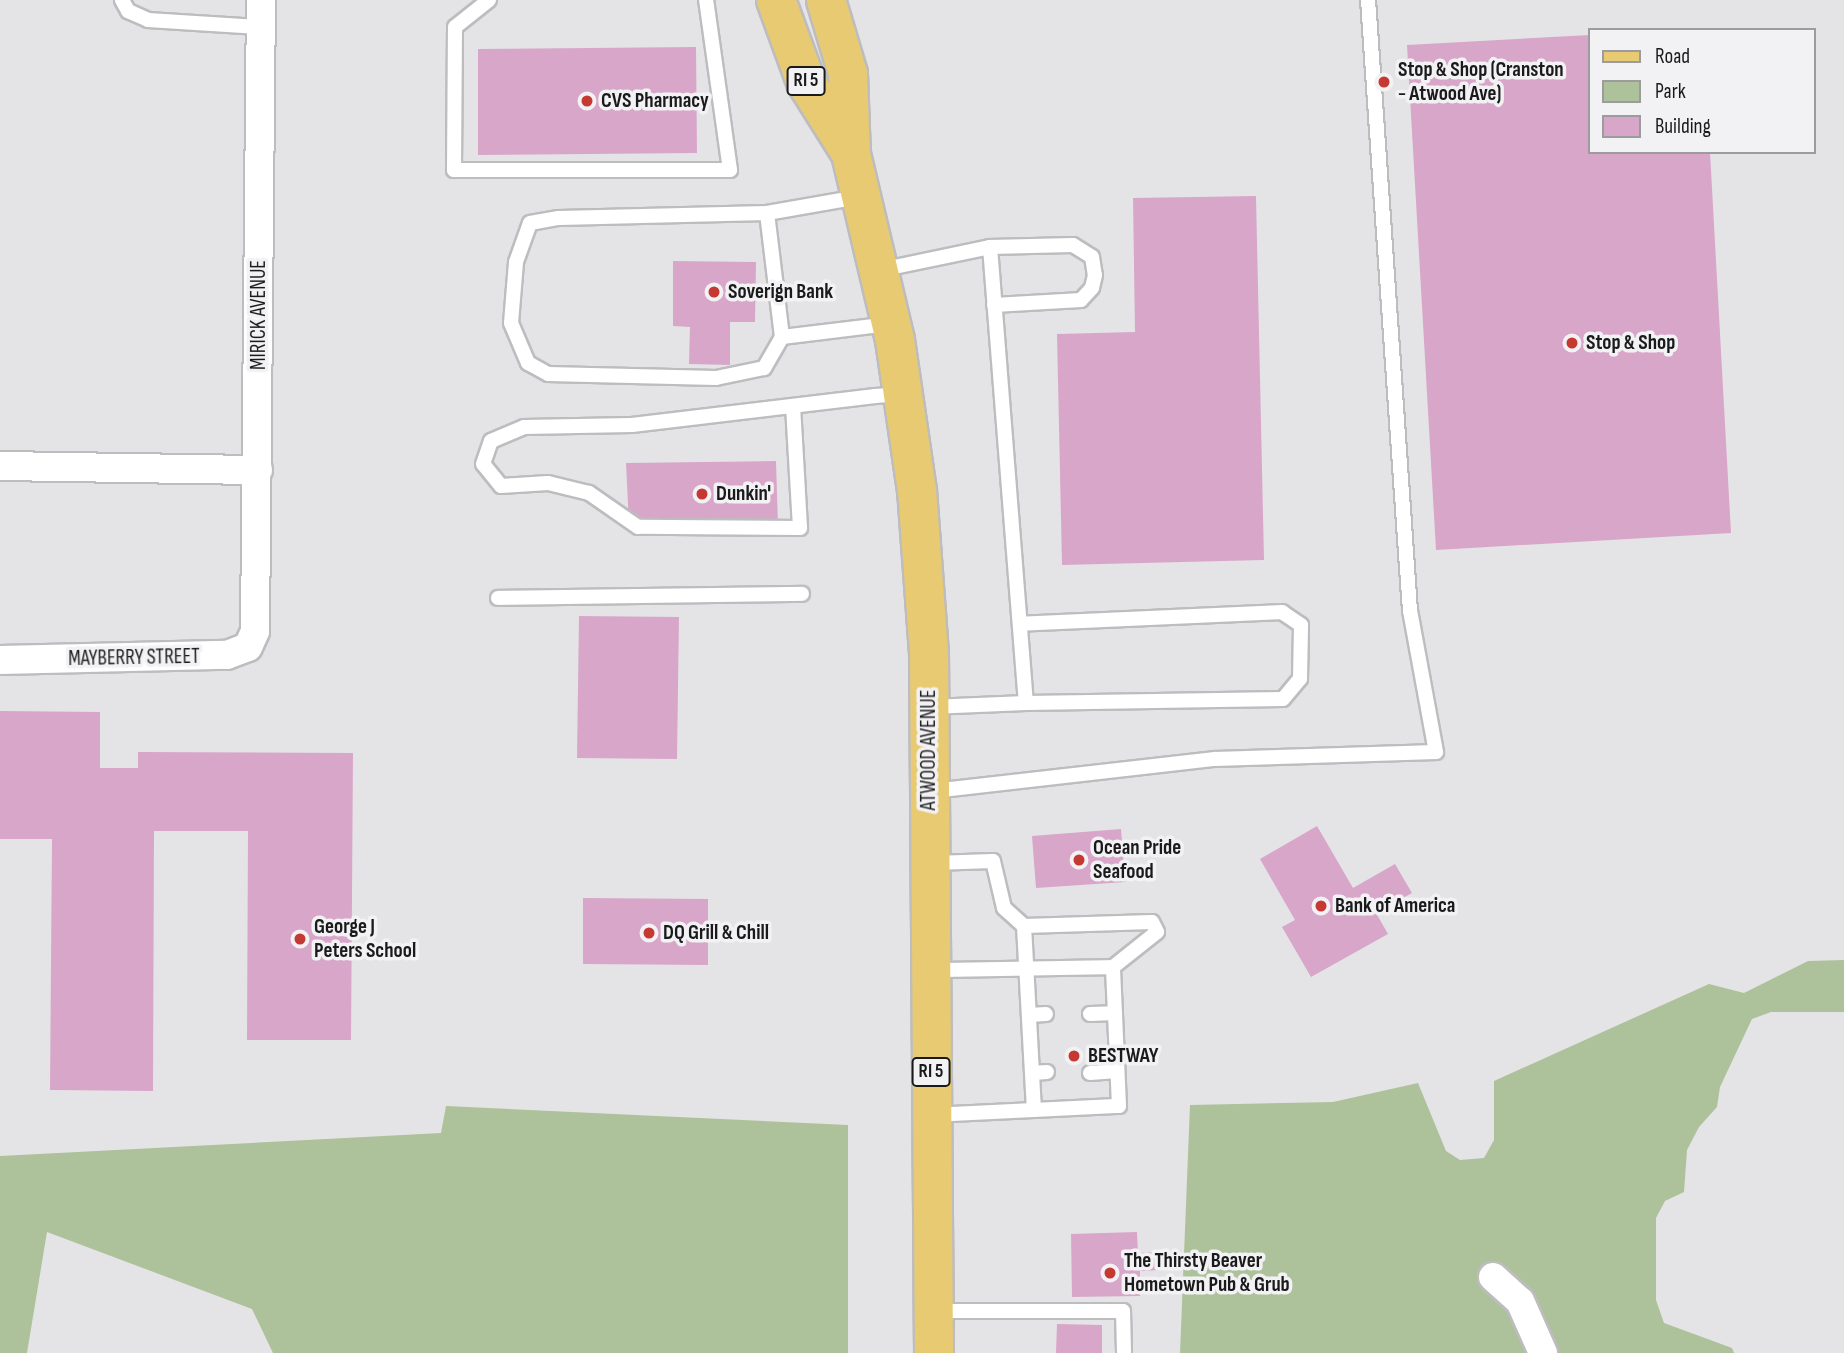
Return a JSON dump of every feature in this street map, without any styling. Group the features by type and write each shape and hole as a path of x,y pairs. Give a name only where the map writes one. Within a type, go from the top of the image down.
{"main road":[{"name":"ATWOOD AVENUE","path":"776,0 806,82 852,155"},
{"name":"ATWOOD AVENUE","path":"826,0 848,74 852,155 891,324 917,490 929,707 934,1353"}],"street":[{"name":"MIRICK AVENUE","path":"255,631 260,14"},
{"path":"0,466 258,470"},
{"name":"MAYBERRY STREET","path":"0,660 227,655 248,647 255,631"},
{"path":"1493,1277 1520,1301 1543,1353"}],"lane":[{"path":"122,0 128,11 148,20 260,14"},
{"path":"489,0 455,27 454,170 730,170 706,0"},
{"path":"928,792 1204,760 1436,752 1409,598 1368,0"},
{"path":"767,213 782,337 764,368 716,378 548,374 528,363 511,323 516,262 530,223 559,218 767,213 862,197"},
{"path":"879,270 990,247 1073,245 1092,257 1096,275 1092,288 1081,300 994,305"},
{"path":"990,247 1022,624 1026,703"},
{"path":"782,337 891,324"},
{"path":"793,406 800,528 638,527 589,493 548,483 501,485 483,464 491,441 524,428 632,425 793,406 904,394"},
{"path":"498,598 802,594"},
{"path":"929,707 1283,699 1300,679 1301,625 1282,612 1022,624"},
{"path":"929,863 993,861 1003,908 1024,926 1152,922 1157,932 1113,967 930,970"},
{"path":"1024,926 1029,1015 1040,1073 1034,1110"},
{"path":"931,1115 1119,1106 1113,967"},
{"path":"1090,1014 1115,1013"},
{"path":"1029,1015 1046,1014"},
{"path":"1090,1073 1117,1071"},
{"path":"933,1311 1123,1311 1124,1353"}],"green space":[{"path":"1844,960 1844,1012 1771,1012 1752,1019 1720,1087 1717,1107 1699,1127 1687,1150 1684,1192 1665,1201 1656,1218 1656,1300 1664,1323 1732,1348 1734,1353 1180,1353 1190,1105 1333,1102 1418,1083 1446,1151 1460,1160 1484,1158 1494,1140 1494,1081 1709,984 1744,993 1808,961"},
{"path":"446,1106 848,1125 848,1353 273,1353 252,1309 47,1232 27,1353 0,1353 0,1156 441,1133"}],"building":[{"name":"Stop & Shop","path":"1588,35 1588,154 1710,154 1731,533 1436,550 1407,45"},
{"name":"CVS Pharmacy","path":"696,47 697,153 478,155 478,49"},
{"path":"1256,196 1264,560 1062,565 1057,334 1135,332 1133,198"},
{"name":"Soverign Bank","path":"673,261 756,262 755,322 730,322 730,365 689,364 690,327 673,326"},
{"name":"Dunkin'","path":"776,461 778,526 629,524 626,463"},
{"path":"579,616 679,617 677,759 577,758"},
{"name":"George J Peters School","path":"0,711 100,712 100,768 138,768 138,752 353,753 351,1040 247,1040 248,831 154,831 153,1091 50,1090 52,839 0,839"},
{"path":"1317,826 1353,888 1395,864 1412,893 1376,913 1388,934 1311,977 1282,927 1295,920 1260,859"},
{"path":"1121,829 1125,882 1036,888 1032,836"},
{"path":"583,898 708,899 708,965 583,964"},
{"path":"1137,1232 1138,1253 1160,1252 1160,1270 1140,1271 1140,1296 1072,1297 1071,1234"},
{"path":"1057,1324 1102,1325 1102,1353 1056,1353"}],"place":[{"name":"Stop & Shop (Cranston - Atwood Ave)","path":"1384,82"},
{"name":"CVS Pharmacy","path":"587,101"},
{"name":"Soverign Bank","path":"714,292"},
{"name":"Stop & Shop","path":"1572,343"},
{"name":"Dunkin'","path":"702,494"},
{"name":"Ocean Pride Seafood","path":"1079,860"},
{"name":"Bank of America","path":"1321,906"},
{"name":"DQ Grill & Chill","path":"649,933"},
{"name":"George J Peters School","path":"300,939"},
{"name":"BESTWAY","path":"1074,1056"},
{"name":"The Thirsty Beaver Hometown Pub & Grub","path":"1110,1273"}]}
